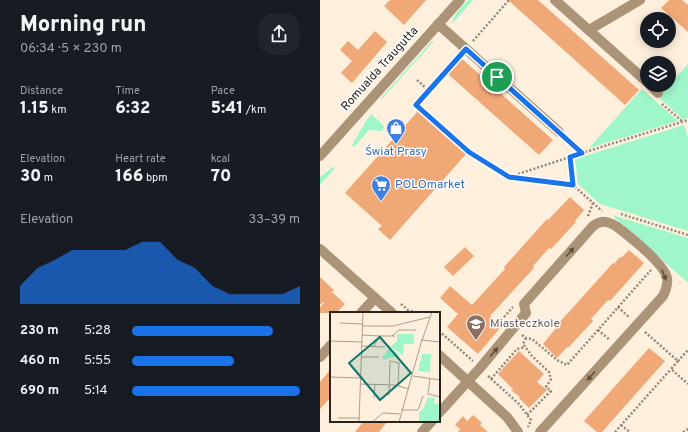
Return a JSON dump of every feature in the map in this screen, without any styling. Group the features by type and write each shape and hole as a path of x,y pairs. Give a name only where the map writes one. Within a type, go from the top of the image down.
{"street":[{"name":"Romualda Traugutta","path":"320,156 460,0"},
{"path":"555,0 640,76"},
{"path":"589,30 640,0"},
{"path":"438,24 559,132"},
{"path":"440,413 526,313 524,304 593,226 599,222 609,222 616,226 658,262 667,277 667,288 663,296 540,432"},
{"path":"320,249 391,312"},
{"path":"362,312 375,298"},
{"path":"320,357 330,346"},
{"path":"440,356 507,417 518,432"},
{"path":"422,432 431,422"}],"path":[{"path":"509,0 416,105 469,152 509,177 573,185 608,217 609,222"},
{"path":"417,80 429,91"},
{"path":"658,93 655,97 683,122"},
{"path":"509,177 688,121"},
{"path":"559,132 582,153"},
{"path":"570,157 573,185"},
{"path":"598,207 605,210"},
{"path":"620,214 688,235"},
{"path":"514,328 526,338 532,339 557,360 567,365 658,262"},
{"path":"618,307 678,361"},
{"path":"440,332 519,404 530,420 527,426 531,432"},
{"path":"526,338 523,344 532,356 549,372 551,378 546,387 551,391 527,415"},
{"path":"491,378 517,349 525,347"},
{"path":"615,432 688,350"},
{"path":"672,369 688,384"},
{"path":"621,425 630,432"},
{"path":"683,432 688,428"}],"green space":[{"path":"468,0 473,0 452,24 456,14"},
{"path":"432,41 434,41 381,100 381,98"},
{"path":"688,64 688,118 683,119 658,97 663,92 676,92 676,77"},
{"path":"640,91 645,92 678,121 589,148"},
{"path":"371,114 383,125 383,130 369,130 354,147 352,145"},
{"path":"684,125 688,138 688,231 600,204 578,184 575,159"},
{"path":"333,167 335,168 320,185 320,177"},
{"path":"612,215 688,238 688,283"}],"building":[{"path":"390,0 426,0 404,25 384,6"},
{"path":"508,0 538,0 639,90 625,105"},
{"path":"669,0 682,0 688,5 688,32 676,21 676,12 666,12 661,8"},
{"path":"375,31 387,42 352,83 341,73 352,61 340,50 348,41 358,50"},
{"path":"461,58 553,140 539,155 448,74"},
{"path":"418,111 466,154 390,240 378,229 382,226 345,193"},
{"path":"570,197 584,210 575,221 576,222 551,249 549,248 533,266 534,268 490,316 502,326 478,354 447,327 458,314 440,298 450,286 472,305 505,269 504,267 547,219 548,220"},
{"path":"465,247 474,256 453,276 444,267"},
{"path":"629,250 644,263 610,301 608,300 591,319 593,321 557,358 543,344 556,328 555,327 613,263 614,264"},
{"path":"320,277 334,290 332,292 345,304 337,312 330,313 320,313 320,307 324,303 323,302 320,305"},
{"path":"649,348 665,361 602,432 597,432 584,421"},
{"path":"519,351 544,374 537,382 547,390 529,408 498,374"},
{"path":"330,370 330,398 320,409 320,382"},
{"path":"473,415 482,423 480,425 488,432 458,432 460,429 455,425 463,416 467,421"},
{"path":"363,422 387,422 379,432 355,432"}],"place":[{"name":"Świat Prasy","path":"396,145"},
{"name":"POLOmarket","path":"381,202"},
{"name":"Miasteczkole","path":"476,341"}],"route":[{"path":"466,49 497,77 582,153 570,157 573,185 509,177 469,152 416,105 466,49"}]}
